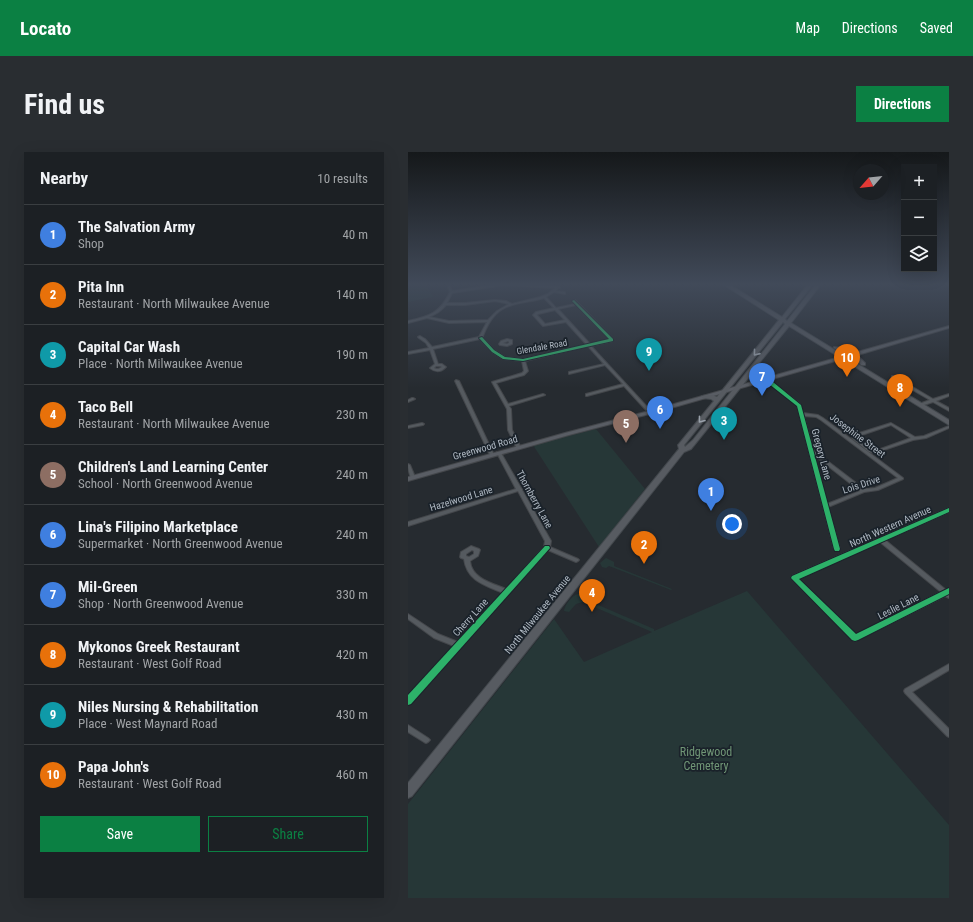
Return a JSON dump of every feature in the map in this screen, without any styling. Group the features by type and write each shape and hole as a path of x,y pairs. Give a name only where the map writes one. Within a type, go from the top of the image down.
{"main road":[{"name":"North Milwaukee Avenue","path":"683,450 682,445 727,388 778,318"},
{"path":"785,318 789,322 862,364 924,404 949,423"},
{"name":"North Milwaukee Avenue","path":"408,792 683,450 689,448 792,318"},
{"path":"789,322 836,348 845,354 851,362 949,417"},
{"path":"567,434 647,409 740,385 949,324"},
{"path":"748,374 754,377 763,378 831,360 845,354 863,351 949,327"},
{"path":"862,364 855,356 863,351"},
{"path":"831,360 851,362"},
{"path":"567,434 577,433 704,397 727,388"},
{"path":"704,397 712,397 717,400"},
{"name":"Greenwood Road","path":"410,478 567,434"}],"street":[{"path":"408,322 428,318 449,322 495,324"},
{"path":"408,353 481,338 488,323 492,318"},
{"path":"538,318 544,325 567,321"},
{"path":"564,318 647,409"},
{"name":"Glendale Road","path":"481,338 489,348 504,358 522,360 612,340 591,318"},
{"path":"420,337 432,348 437,365"},
{"path":"489,348 501,344"},
{"path":"519,448 510,430 509,409 494,382 523,374 526,371 522,360"},
{"path":"570,374 606,364"},
{"path":"894,377 949,410"},
{"name":"Gregory Lane","path":"763,378 799,404 836,549"},
{"path":"457,381 492,456"},
{"path":"587,395 625,385"},
{"path":"507,405 543,395"},
{"path":"924,404 949,395"},
{"path":"408,401 413,399"},
{"name":"Josephine Street","path":"801,414 817,416 822,419 901,478"},
{"path":"408,427 422,424"},
{"path":"915,439 891,424 854,436 855,439 871,451 875,452 925,437 949,427"},
{"path":"812,451 863,491"},
{"name":"Thornberry Lane","path":"499,453 548,541 547,548"},
{"path":"408,465 410,478"},
{"name":"Lois Drive","path":"826,506 863,491 876,490 901,478"},
{"name":"Hazelwood Lane","path":"408,524 520,489"},
{"name":"North Western Avenue","path":"855,638 794,578 949,510"},
{"path":"881,540 948,594"},
{"path":"547,548 576,560"},
{"name":"Cherry Lane","path":"408,701 547,548"},
{"path":"467,559 469,571 474,577 507,592"},
{"name":"Leslie Lane","path":"855,638 948,594"},
{"path":"408,616 436,636 458,645"},
{"path":"949,666 907,690 949,734"},
{"path":"408,728 426,740"}],"green space":[{"path":"596,429 645,489 599,547 533,445"},
{"path":"606,558 614,562 614,566 672,589 671,590 609,566 606,568 602,567 600,563"},
{"name":"Ridgewood Cemetery","path":"747,591 949,825 949,898 408,898 408,804 554,619 584,662 652,632 583,602 576,604 569,612 564,611 566,605 574,596 577,594 583,594 582,598 654,629 654,631"}],"cycle path":[{"path":"481,338 493,351 504,358 523,360 612,340 590,318"},
{"path":"766,379 799,405 837,549"},
{"path":"949,510 794,578 855,638 949,591"},
{"path":"408,701 547,548"}],"place":[{"name":"Niles Nursing & Rehabilitation","path":"649,371"},
{"name":"Papa John's","path":"847,377"},
{"name":"Mil-Green","path":"762,396"},
{"name":"Mykonos Greek Restaurant","path":"900,407"},
{"name":"Lina's Filipino Marketplace","path":"660,429"},
{"name":"Capital Car Wash","path":"724,440"},
{"name":"Children's Land Learning Center","path":"626,443"},
{"name":"The Salvation Army","path":"711,511"},
{"name":"Pita Inn","path":"644,564"},
{"name":"Taco Bell","path":"592,612"}]}
